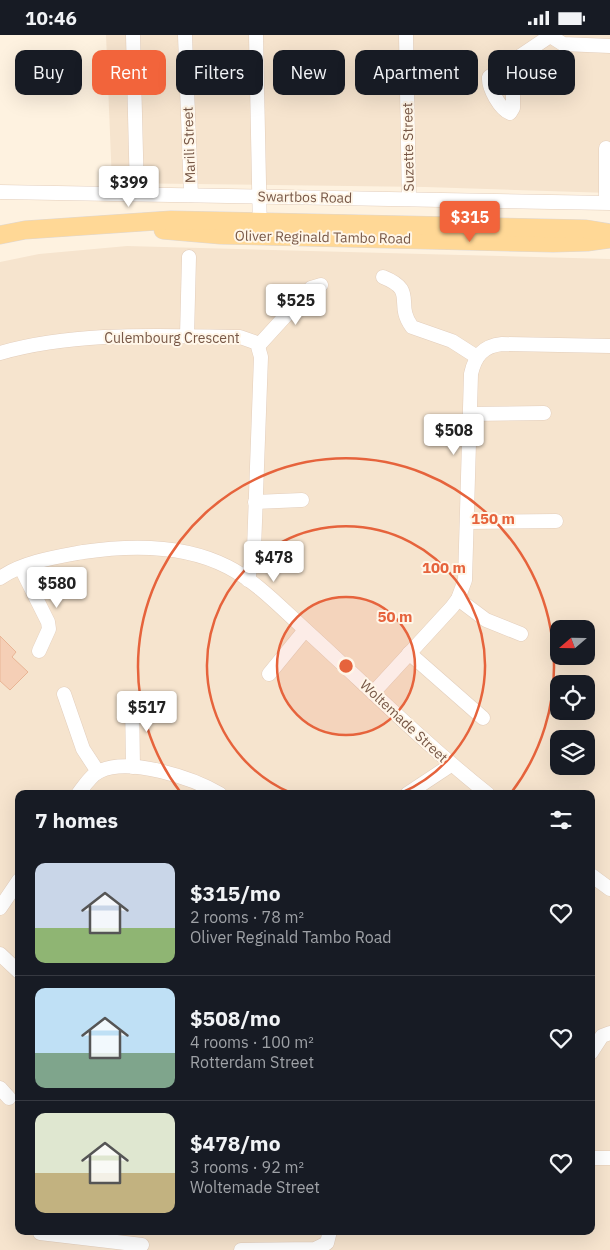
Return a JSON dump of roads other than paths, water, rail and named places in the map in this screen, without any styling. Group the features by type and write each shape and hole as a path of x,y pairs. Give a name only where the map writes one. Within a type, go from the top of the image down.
{"main road":[{"name":"Oliver Reginald Tambo Road","path":"0,235 25,230 126,224 155,229 220,235 260,228 586,229 610,233"},
{"name":"Oliver Reginald Tambo Road","path":"260,228 553,243 610,239"}],"street":[{"path":"133,35 137,194"},
{"name":"Marili Street","path":"185,35 191,195"},
{"path":"256,35 260,228"},
{"name":"Suzette Street","path":"406,35 409,199"},
{"path":"528,50 549,35 563,44 610,46"},
{"path":"606,148 608,203"},
{"name":"Swartbos Road","path":"0,192 608,203"},
{"path":"187,336 188,257"},
{"path":"384,277 402,287 406,313 412,327 452,341 477,357"},
{"path":"259,345 311,289 321,285"},
{"name":"Culembourg Crescent","path":"0,353 25,347 104,337 187,336 248,338 259,345 254,549 248,580"},
{"path":"373,693 458,599 465,580 471,374 477,357 486,348 502,344 610,346"},
{"path":"470,414 544,413"},
{"path":"256,502 302,500"},
{"path":"467,522 556,521"},
{"name":"Woltemade Street","path":"0,578 52,557 98,550 142,547 171,549 207,558 228,567 248,580 451,765 483,790"},
{"path":"21,568 48,622 49,629 39,651"},
{"path":"458,599 486,620 521,634"},
{"path":"269,674 305,630"},
{"path":"409,653 483,718"},
{"path":"64,694 83,749 98,771"},
{"path":"132,700 133,767"},
{"path":"413,790 451,765"},
{"path":"81,790 98,771 110,768 133,767 187,778 212,790"},
{"path":"595,878 610,889"},
{"path":"0,909 15,886"},
{"path":"0,955 15,968"},
{"path":"595,1047 602,1036 610,1033"},
{"path":"595,1158 610,1158"},
{"path":"63,1235 144,1242"},
{"path":"241,1250 315,1249 327,1243 329,1235"}]}
